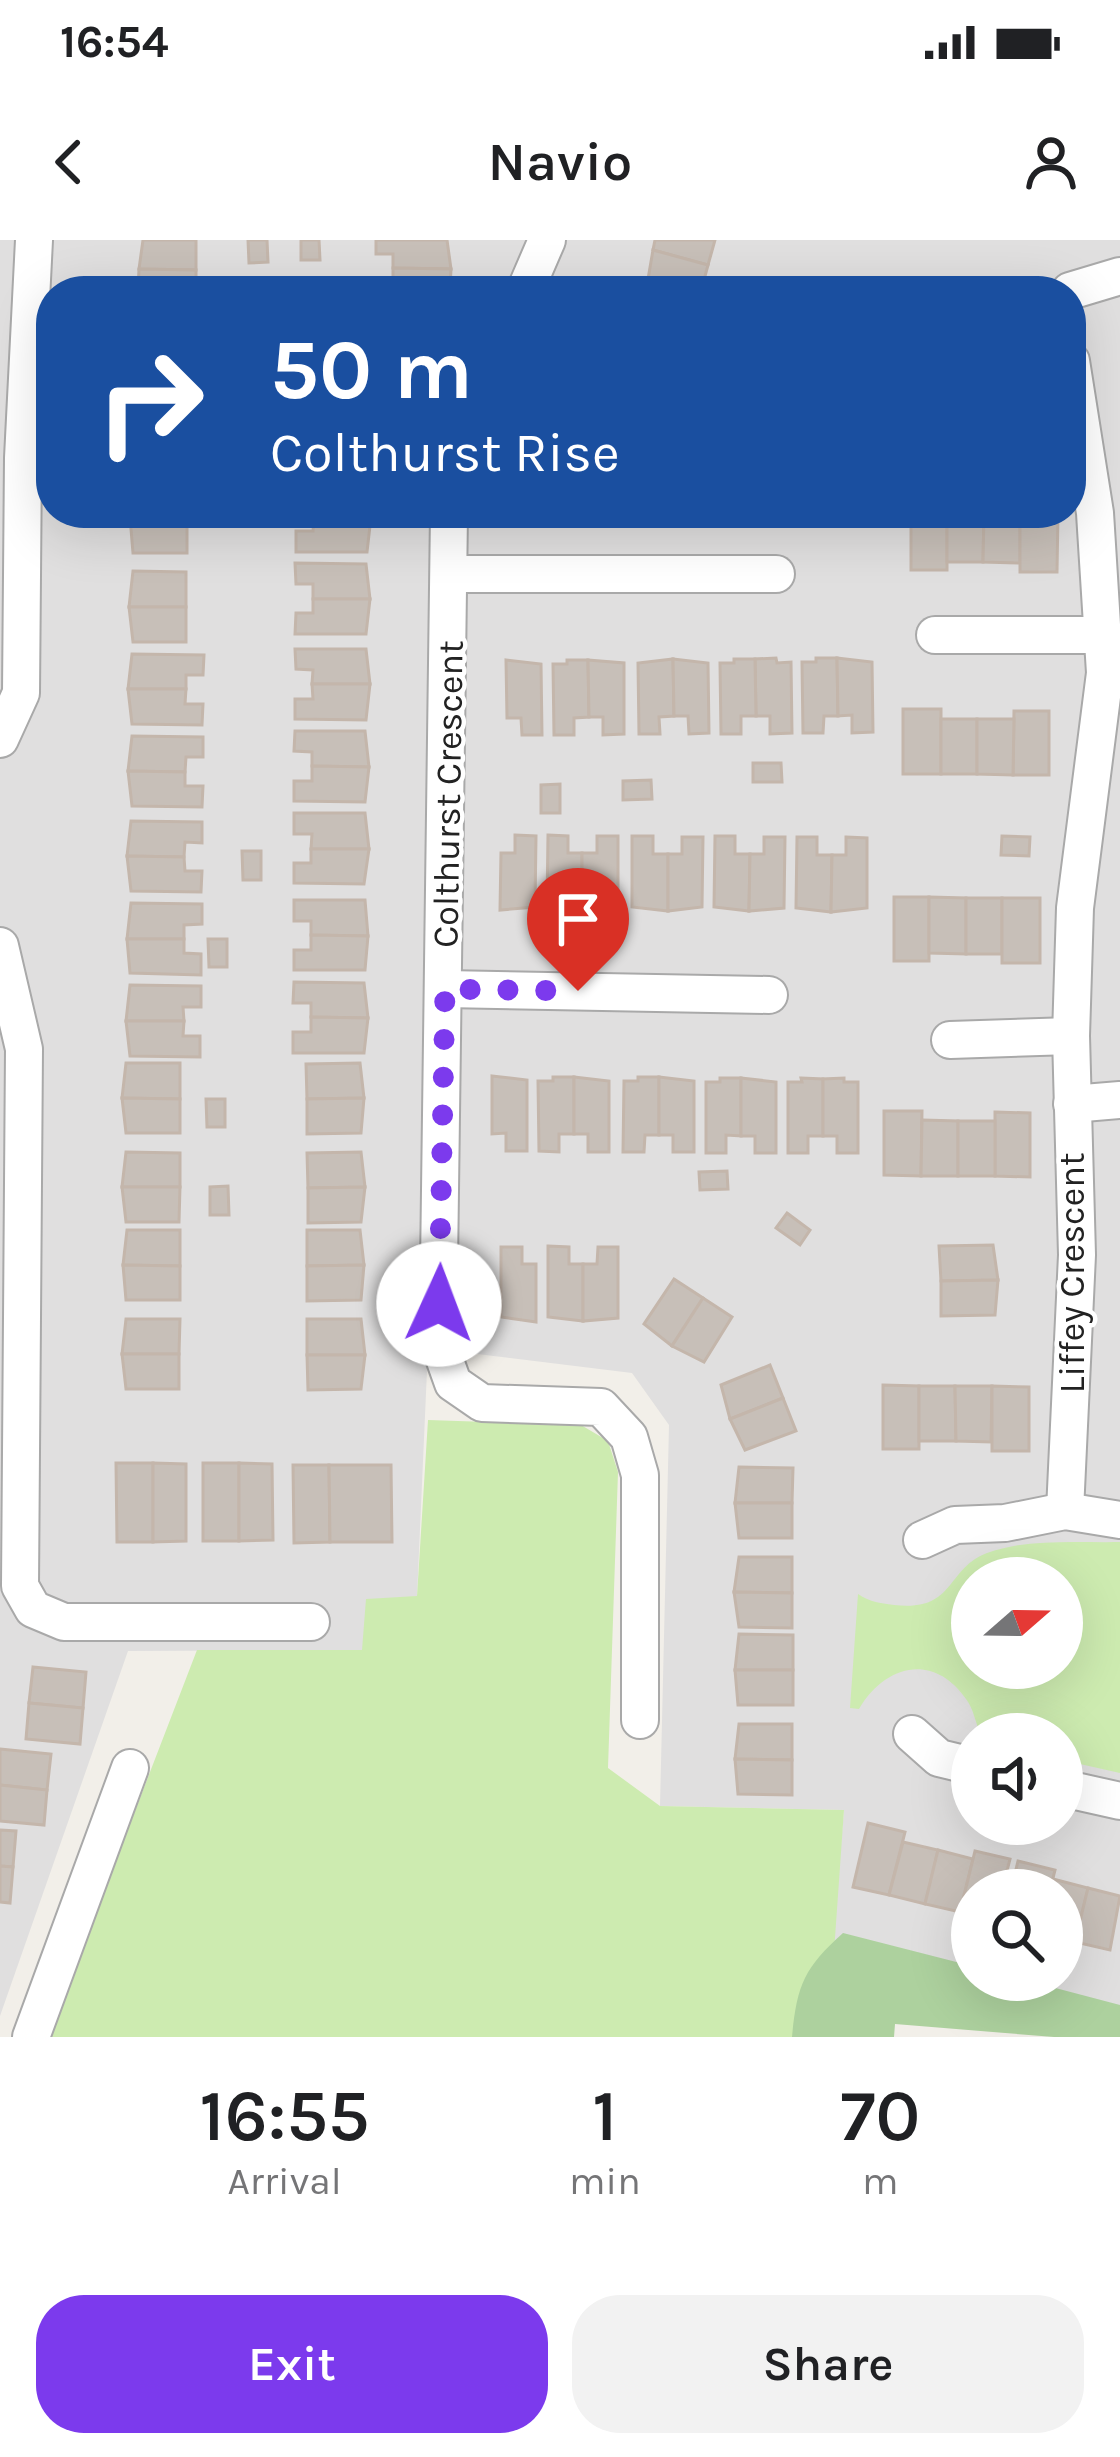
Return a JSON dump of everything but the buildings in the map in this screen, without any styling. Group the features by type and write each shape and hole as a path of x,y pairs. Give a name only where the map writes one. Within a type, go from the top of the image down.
{"street":[{"path":"0,739 21,693 23,458 34,240"},
{"path":"531,276 547,240"},
{"path":"1086,286 1120,276"},
{"name":"Liffey Crescent","path":"1066,1511 1077,1255 1071,1036 1076,908 1112,672 1104,635 1086,442"},
{"name":"Colthurst Crescent","path":"449,528 438,1341 453,1383 482,1403 601,1407 629,1436 640,1474 640,1720"},
{"path":"450,574 776,574"},
{"path":"935,635 1104,635"},
{"path":"0,946 24,1049 20,1586 34,1609 64,1622 311,1622"},
{"path":"445,989 769,994"},
{"path":"950,1040 1071,1036"},
{"path":"1072,1104 1120,1100"},
{"path":"922,1540 955,1525 1004,1523 1066,1511 1120,1520"},
{"path":"912,1734 939,1758 951,1761"},
{"path":"31,2037 130,1768"},
{"path":"1083,1793 1120,1802"}],"shaded area":[{"path":"0,240 1120,240 1120,2018 1049,2001 1083,2001 1083,1869 951,1869 951,1978 832,1949 844,1810 660,1806 669,1425 632,1373 428,1348 417,1597 363,1650 128,1651 0,2016"}],"green space":[{"path":"428,1420 581,1425 608,1441 618,1472 608,1768 660,1806 844,1810 828,2037 48,2037 197,1650 362,1650 366,1599 417,1596"},
{"path":"1120,1542 1120,1773 1083,1765 1083,1713 973,1713 957,1689 1083,1689 1083,1557 979,1557 1036,1543"},
{"path":"951,1583 951,1683 924,1670 910,1670 882,1682 859,1709 850,1708 858,1594 894,1605 914,1605 940,1596"},
{"path":"843,1933 951,1961 951,2001 1083,2001 1083,1995 1120,2005 1120,2037 1054,2037 895,2024 894,2037 792,2037 805,1979"}],"route":[{"path":"439,1304 445,989 578,991"}]}
